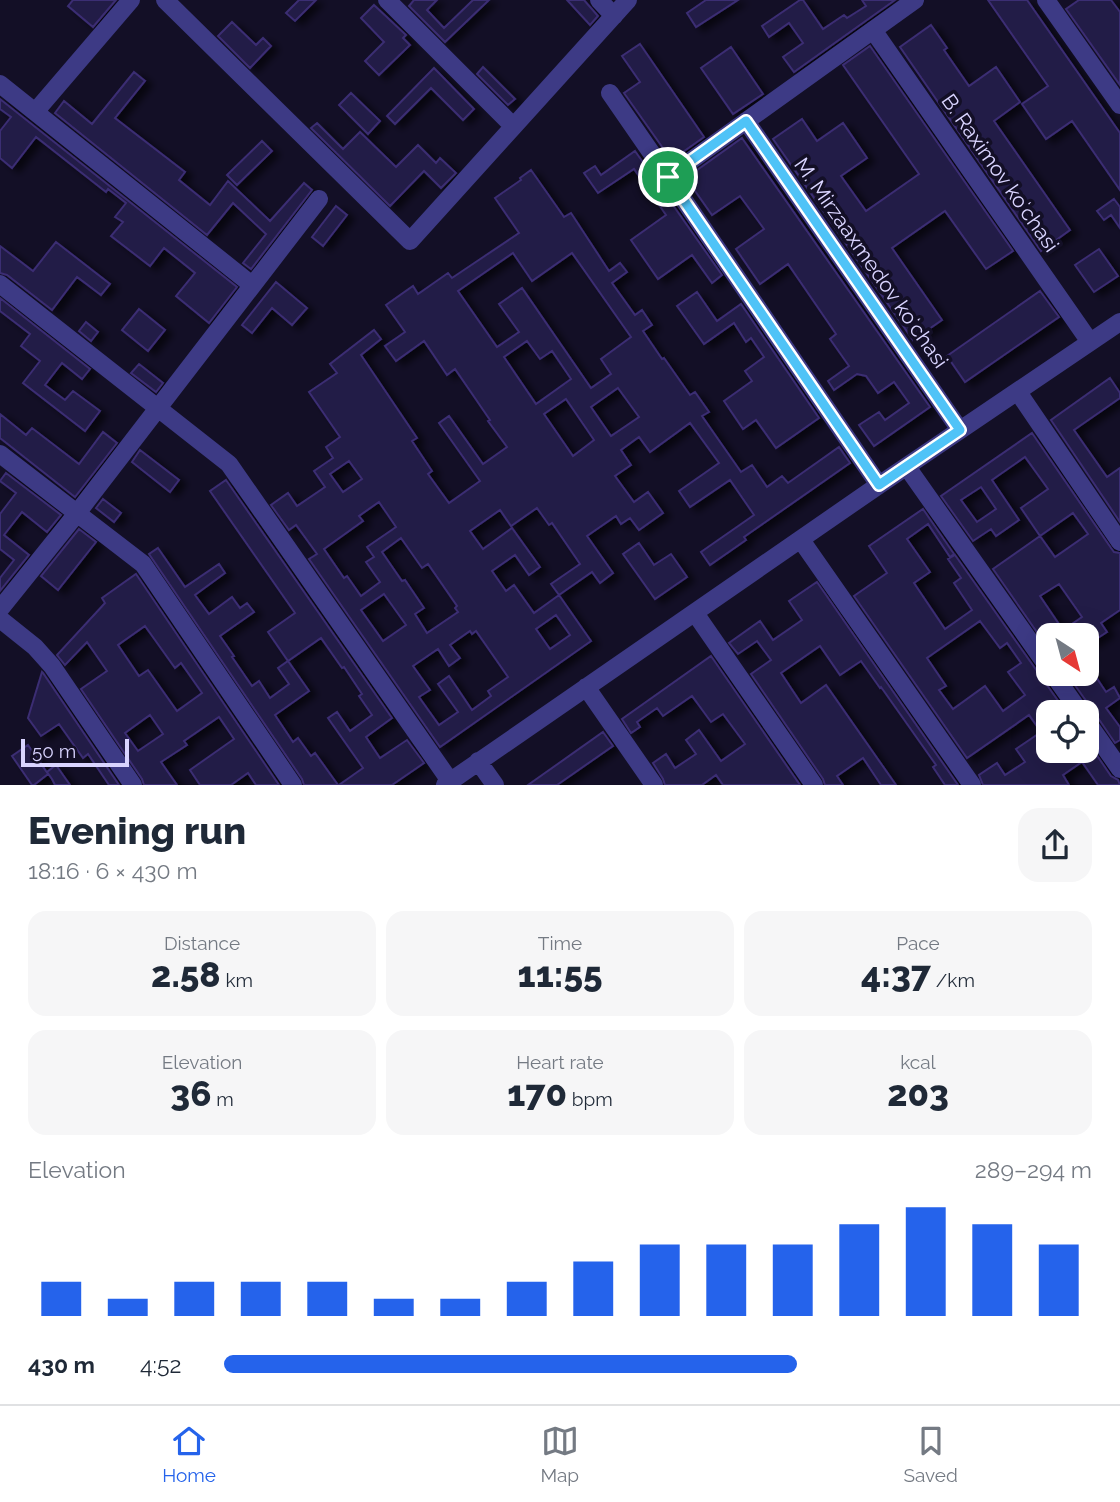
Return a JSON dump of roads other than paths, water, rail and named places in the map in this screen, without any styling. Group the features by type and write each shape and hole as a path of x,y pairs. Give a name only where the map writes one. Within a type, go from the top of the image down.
{"street":[{"path":"35,112 131,0"},
{"path":"165,0 410,242 628,0"},
{"path":"387,0 513,126"},
{"path":"599,0 614,16"},
{"path":"668,177 915,0"},
{"path":"1046,0 1120,104"},
{"name":"B. Raximov koʻchasi","path":"873,30 1090,342"},
{"path":"0,84 252,285"},
{"path":"610,93 879,485"},
{"name":"M. Mirzaaxmedov koʻchasi","path":"746,121 960,430"},
{"path":"0,609 319,200"},
{"path":"0,284 229,464 448,783 1120,322"},
{"path":"1018,392 1120,542"},
{"path":"0,454 143,564 293,785"},
{"path":"907,467 1036,650"},
{"path":"800,540 972,785"},
{"path":"695,613 814,785"},
{"path":"0,619 35,647 52,666 133,785"},
{"path":"586,687 654,785"},
{"path":"1099,739 1120,769"},
{"path":"478,761 495,785"}]}
